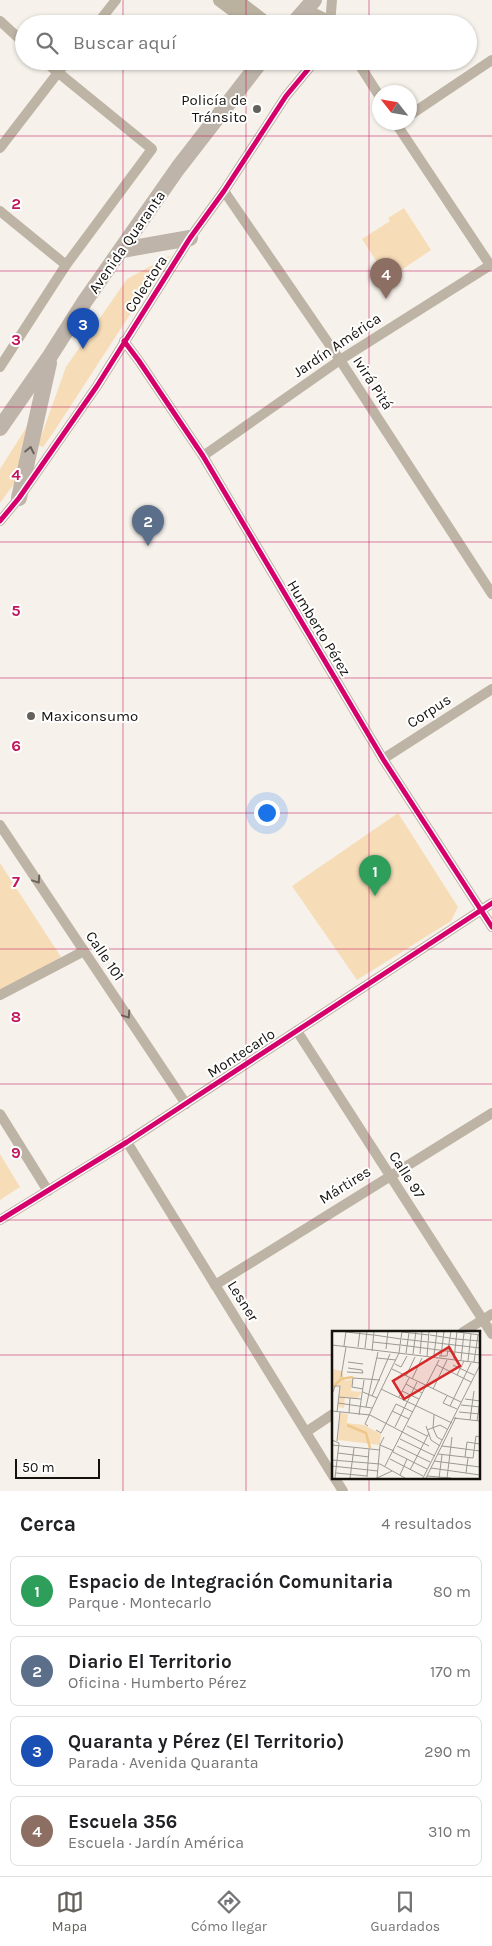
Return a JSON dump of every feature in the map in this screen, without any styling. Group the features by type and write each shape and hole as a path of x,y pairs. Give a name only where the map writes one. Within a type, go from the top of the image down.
{"highway":[{"path":"301,15 310,5"},
{"name":"Avenida Quaranta","path":"0,428 50,356 85,301 178,168 254,70"},
{"path":"122,250 190,238"},
{"path":"19,498 50,356"}],"main road":[{"path":"220,0 240,15"},
{"path":"236,0 255,15"}],"street":[{"path":"104,15 116,0"},
{"path":"331,15 332,0"},
{"path":"310,5 322,15"},
{"path":"0,21 15,35"},
{"path":"477,70 492,60"},
{"path":"0,367 66,265 152,149 53,70"},
{"path":"0,148 60,70"},
{"name":"Colectora","path":"0,520 19,498 97,386 190,238 224,191 286,96 307,70"},
{"path":"363,70 372,85"},
{"path":"417,109 477,70"},
{"path":"401,130 491,265"},
{"name":"Ivirá Pitá","path":"224,191 340,360 492,594"},
{"path":"0,211 66,265"},
{"name":"Jardín América","path":"202,456 340,360 491,265"},
{"name":"Humberto Pérez","path":"124,341 202,456 383,759 492,927"},
{"name":"Corpus","path":"383,759 492,689"},
{"name":"Calle 101","path":"0,825 4,838 84,951 186,1104"},
{"name":"Montecarlo","path":"0,1220 186,1104 492,902"},
{"path":"0,995 84,951"},
{"name":"Calle 97","path":"297,1031 492,1334"},
{"name":"Mártires","path":"215,1285 492,1113"},
{"path":"0,1114 48,1190"},
{"name":"Lesner","path":"127,1142 332,1474"},
{"path":"465,1331 492,1314"},
{"path":"306,1432 332,1415"},
{"name":"Lesner","path":"335,1478 343,1491"}],"shaded area":[{"path":"404,208 431,250 388,279 362,239 390,221 388,218"},
{"path":"171,255 155,276 53,433 43,447 38,445 66,367 127,279"},
{"path":"31,420 17,480 0,503 0,469"},
{"path":"398,813 458,907 451,921 357,980 292,886"},
{"path":"0,863 61,957 0,993"},
{"path":"0,1154 20,1187 0,1200"}],"cycle path":[{"path":"0,521 19,498 97,386 190,238 224,191 286,96 308,70"},
{"path":"124,341 203,456 383,759 492,927"},
{"path":"0,1220 127,1142 492,903"}],"place":[{"name":"Policía de Tránsito","path":"257,109"},
{"name":"Escuela 356","path":"386,299"},
{"name":"Quaranta y Pérez (El Territorio)","path":"83,349"},
{"name":"Diario El Territorio","path":"148,546"},
{"name":"Maxiconsumo","path":"31,716"},
{"name":"Espacio de Integración Comunitaria","path":"375,896"}]}
